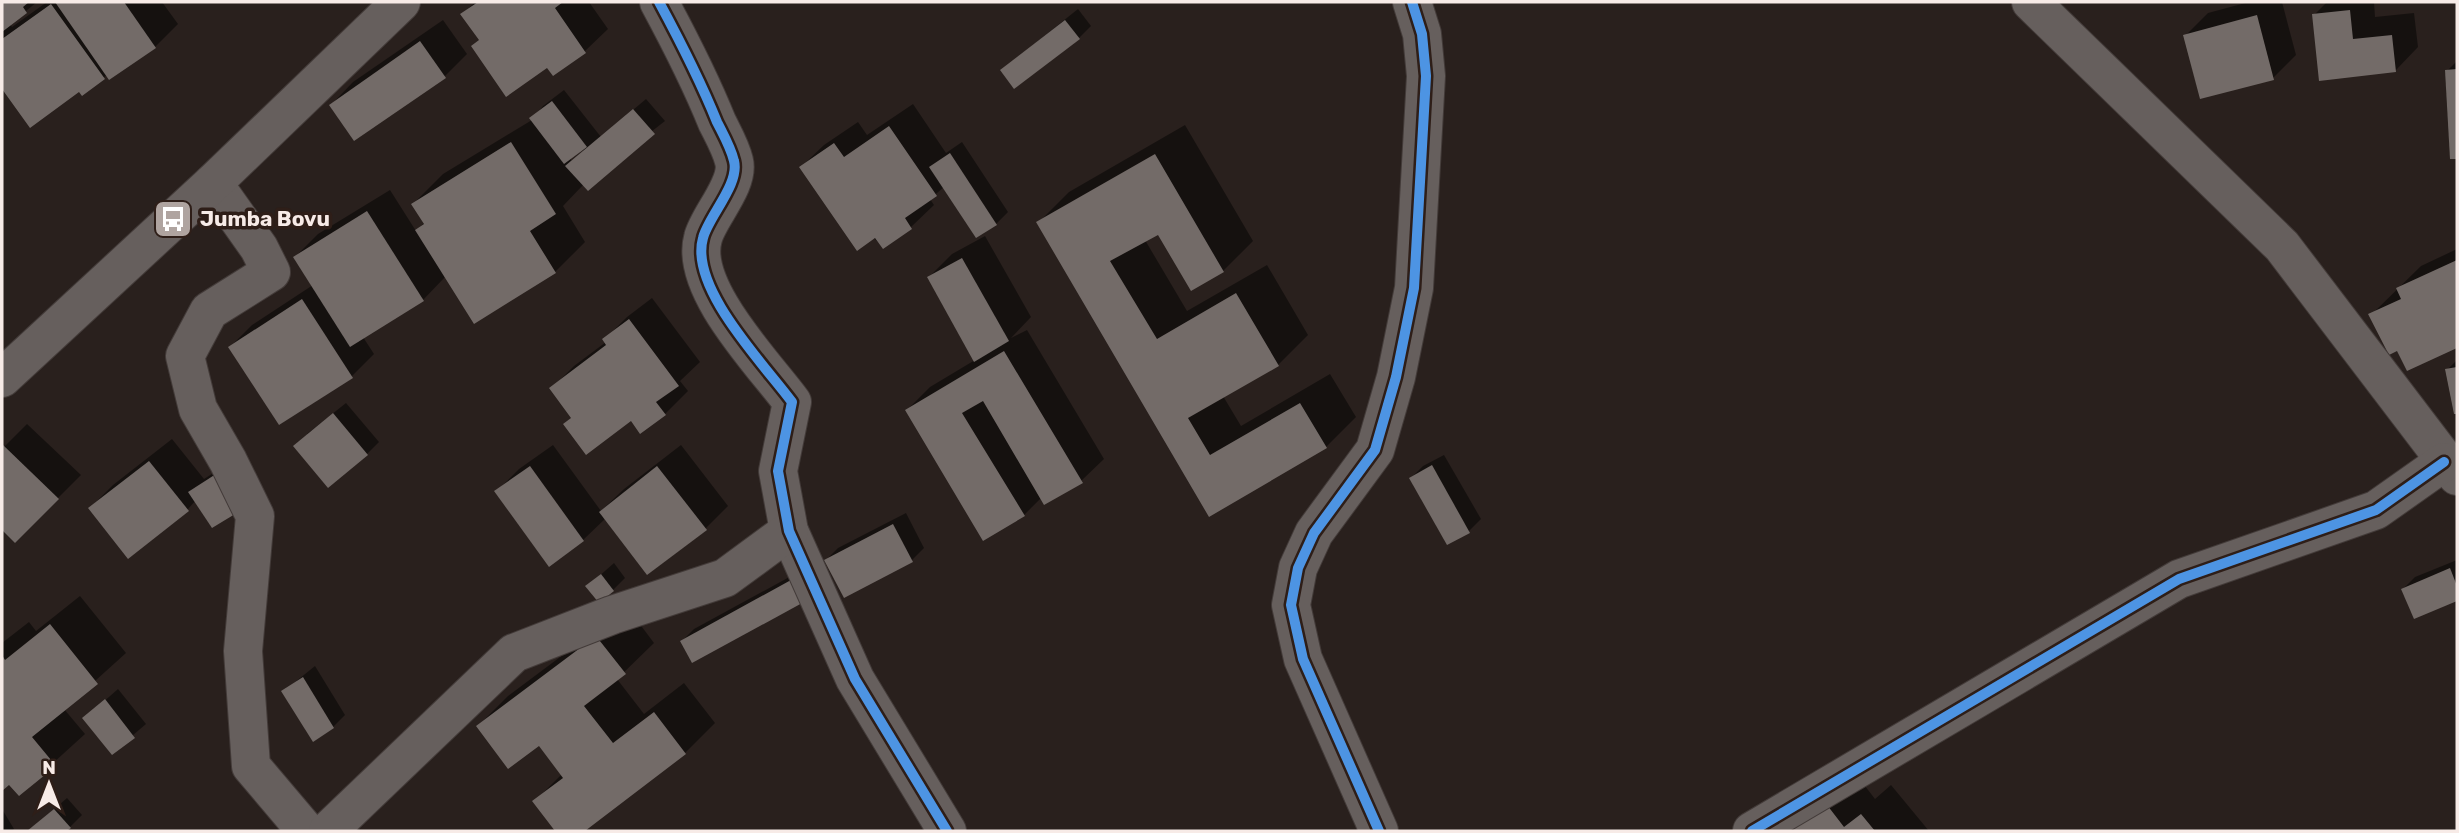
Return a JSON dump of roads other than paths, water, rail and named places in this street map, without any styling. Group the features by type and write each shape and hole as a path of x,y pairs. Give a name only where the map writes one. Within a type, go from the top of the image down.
{"street":[{"path":"2,378 213,183 401,2"},
{"path":"659,2 697,74 735,163 729,187 703,237 701,259 704,275 718,304 792,402 778,471 789,531 855,679 947,831"},
{"path":"1379,831 1303,659 1291,605 1298,568 1314,533 1375,450 1396,377 1414,288 1426,76 1422,34 1412,2"},
{"path":"1752,831 2179,579 2376,510 2451,469 2282,246 2031,2"},
{"path":"213,183 259,248 271,272 209,311 185,356 198,409 229,461 256,516 243,651 251,766 306,831"},
{"path":"328,831 514,653 612,615 725,578 789,531"}],"place":[{"name":"Jumba Bovu","path":"173,219"}]}
